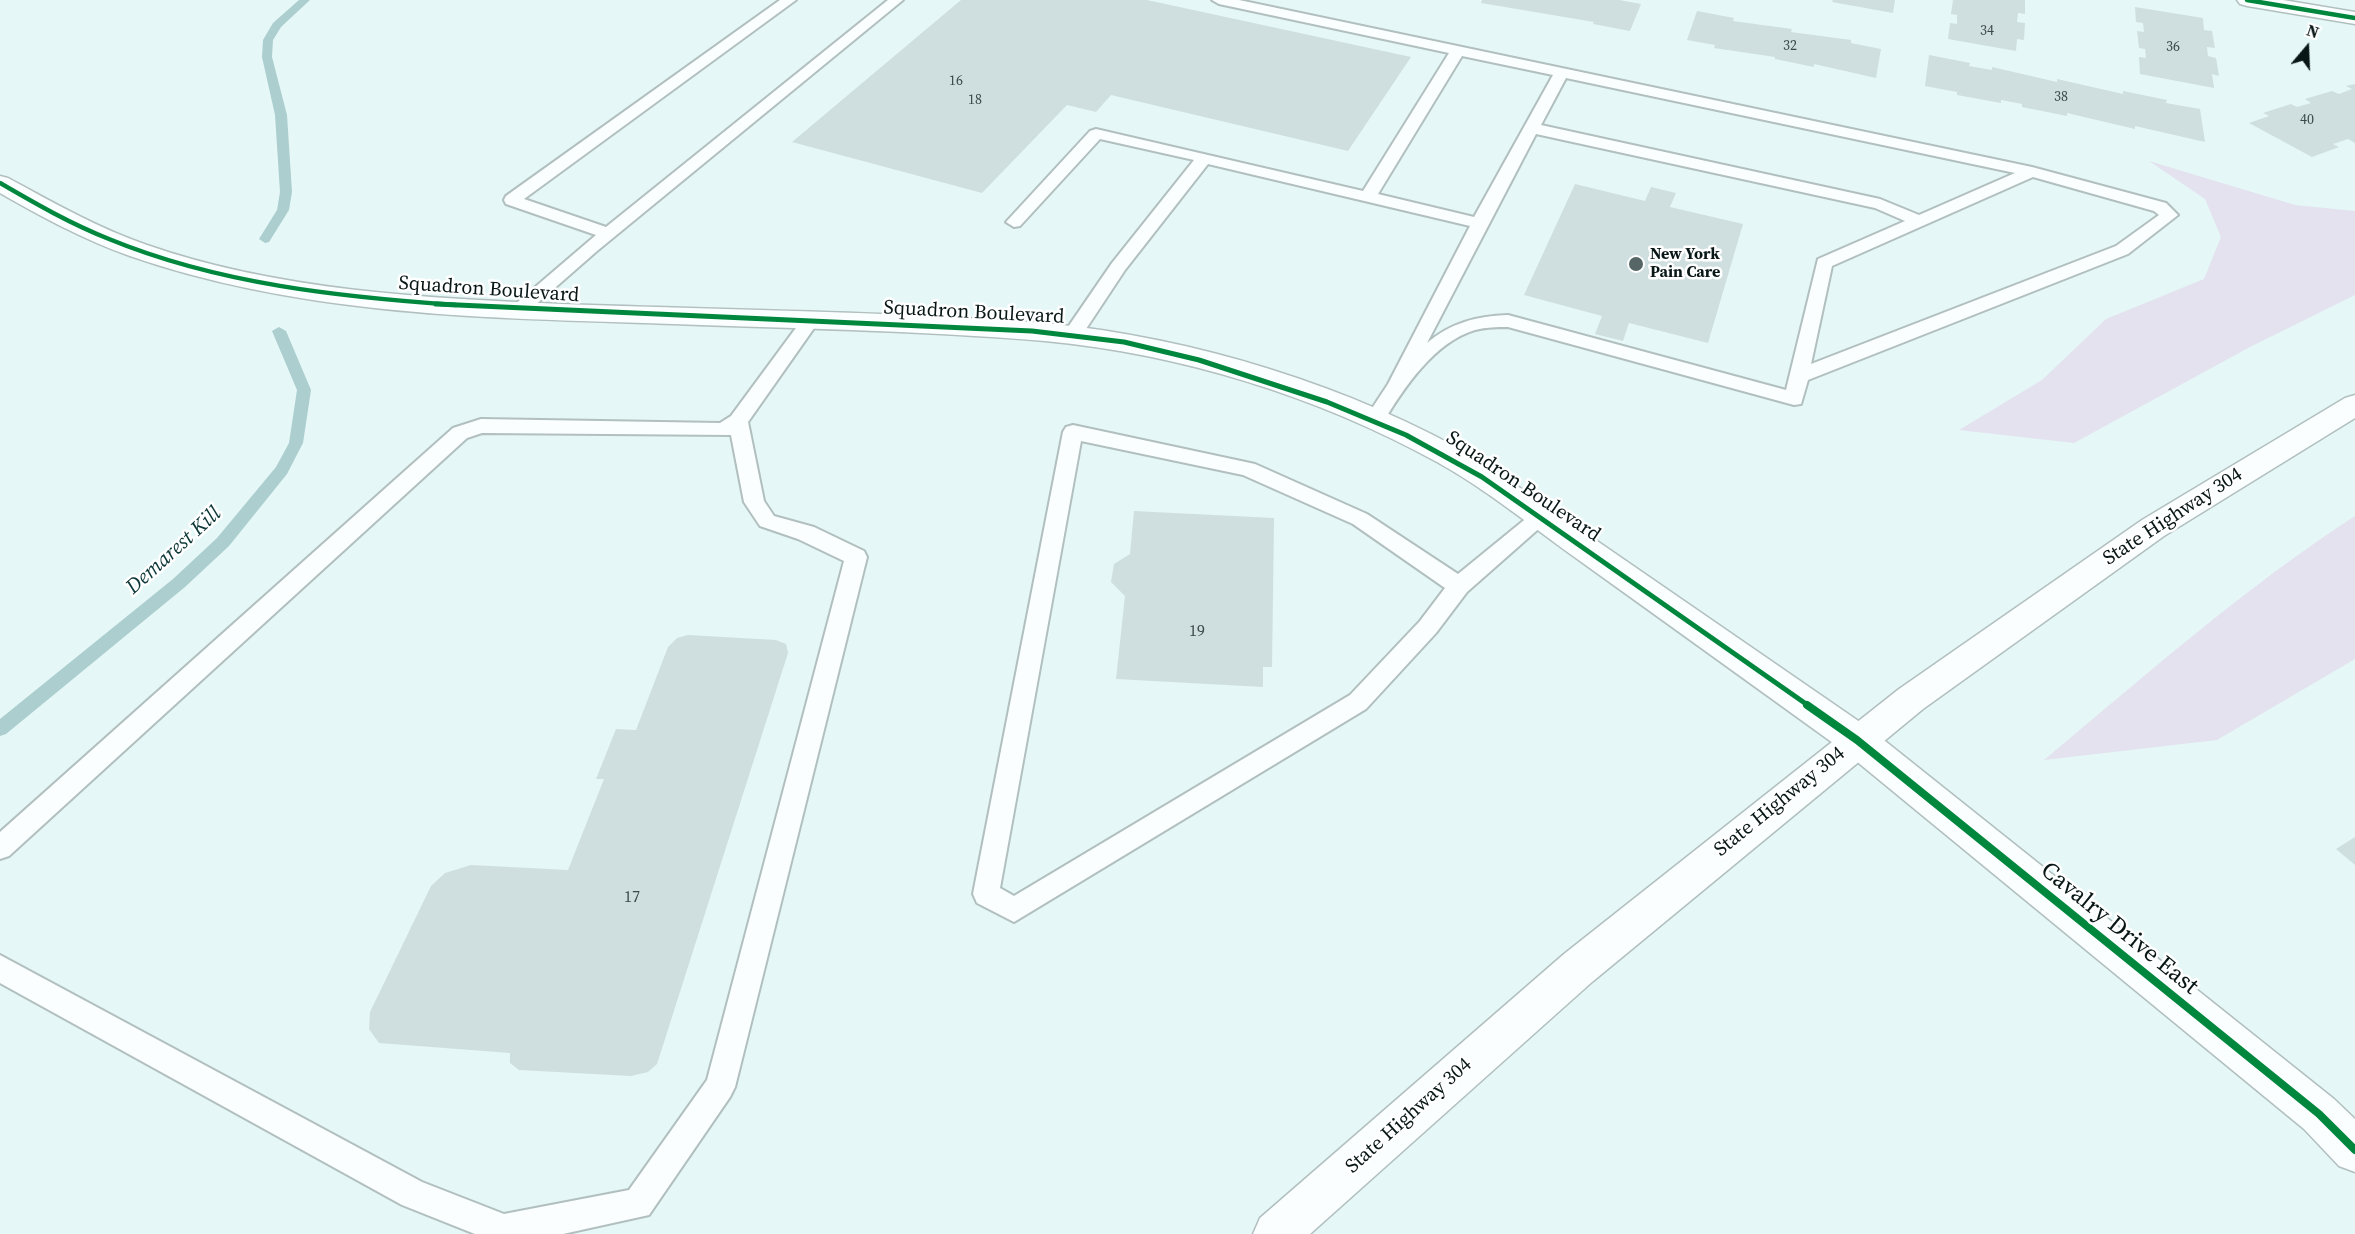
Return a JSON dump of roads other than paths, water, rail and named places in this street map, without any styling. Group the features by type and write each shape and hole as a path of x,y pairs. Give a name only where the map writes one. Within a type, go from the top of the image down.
{"street":[{"path":"2247,0 2355,18"},
{"name":"Squadron Boulevard","path":"0,183 52,213 103,237 223,274 289,288 365,298 519,310 1073,334 1184,356 1249,375 1375,419 1434,447 1541,517 1857,740"},
{"name":"State Highway 304","path":"1276,1234 1578,968 1857,740 1965,659 2153,528 2355,405"},
{"name":"Cavalry Drive East","path":"1857,740 2319,1114 2355,1149"}],"lane":[{"path":"607,233 512,200 789,0"},
{"path":"519,310 607,233 896,0"},
{"path":"1219,0 2032,172 2160,207 2170,215 2122,250 1799,376"},
{"path":"1368,197 1458,51"},
{"path":"1375,419 1397,384 1452,274 1562,72"},
{"path":"1531,128 1881,204 1919,222"},
{"path":"1014,222 1096,134 1480,224"},
{"path":"1073,334 1118,267 1204,158"},
{"path":"1397,384 1449,334 1467,324 1485,320 1508,321 1794,399 1824,263 2032,172"},
{"path":"0,848 460,433 481,426 724,430 738,421 810,321"},
{"path":"0,968 414,1194 504,1230 638,1204 720,1087 856,557 806,533 767,521 754,502 738,421"},
{"path":"1459,586 1360,519 1248,469 1074,432 986,894 1014,910 1358,702 1428,627 1459,586 1541,517"}],"waterway":[{"name":"Demarest Kill","path":"265,239 283,210 286,192 281,115 267,57 268,40 277,25 305,0"},
{"name":"Demarest Kill","path":"0,729 179,583 223,542 282,470 296,443 304,390 279,331"}],"place":[{"name":"New York Pain Care","path":"1636,264"}]}
